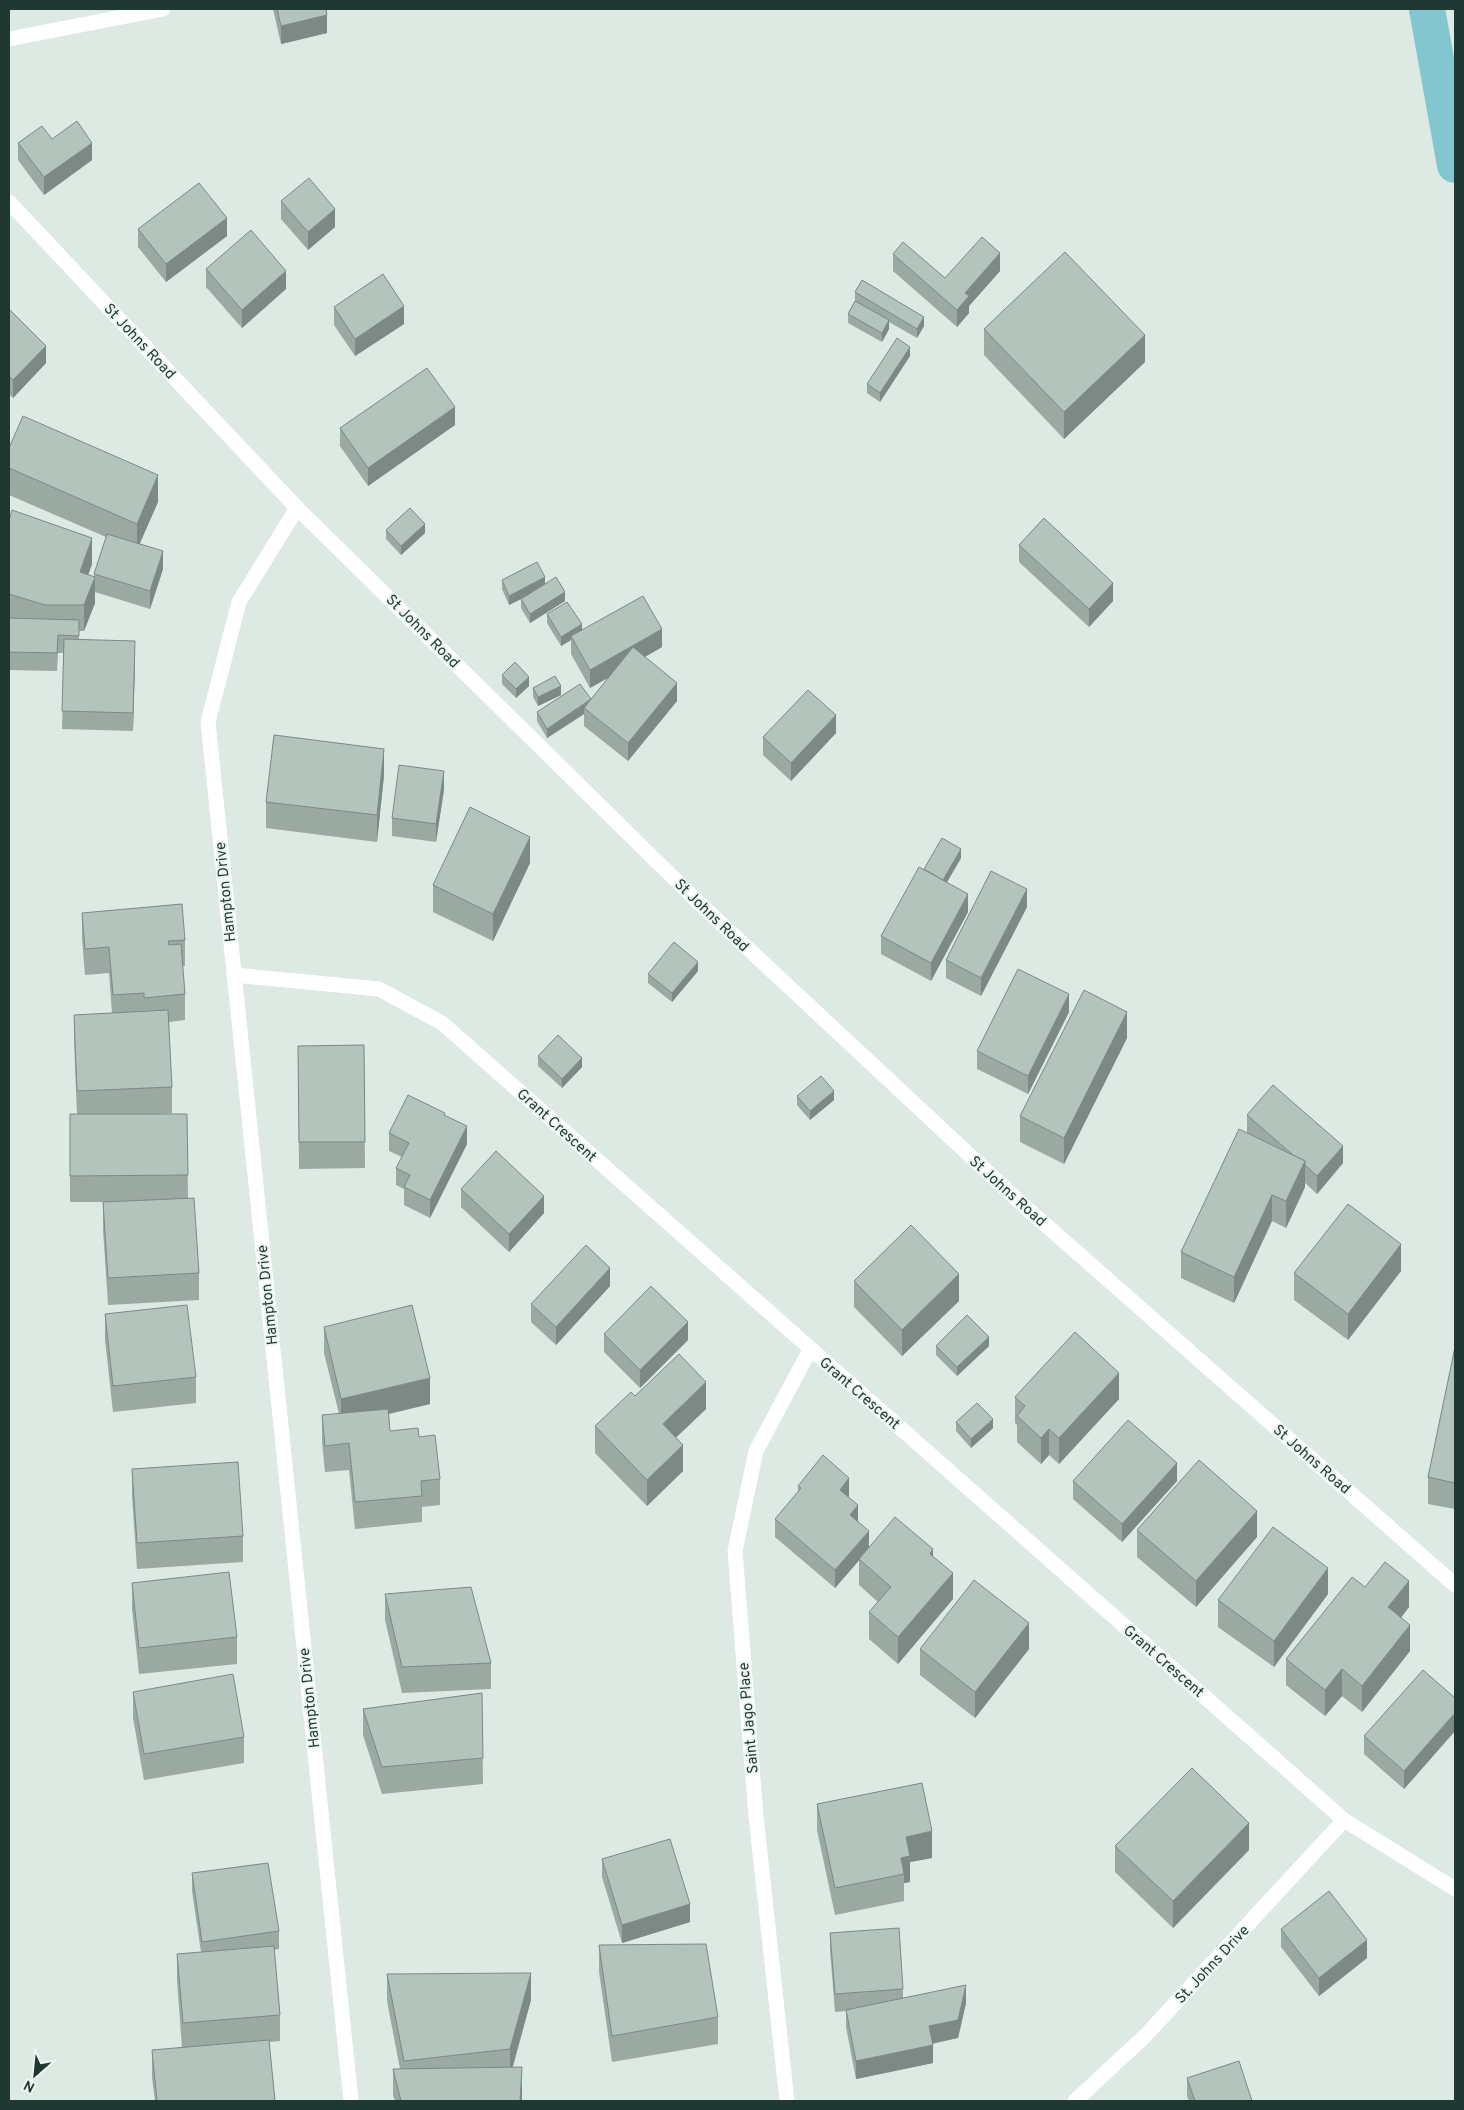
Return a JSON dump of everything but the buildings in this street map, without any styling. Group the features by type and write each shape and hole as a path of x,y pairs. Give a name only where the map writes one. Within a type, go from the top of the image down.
{"street":[{"path":"9,39 163,9"},
{"name":"St Johns Road","path":"9,202 298,508 698,902 1016,1199 1455,1585"},
{"name":"Hampton Drive","path":"298,508 239,602 208,722 351,2101"},
{"name":"Grant Crescent","path":"234,975 379,989 442,1023 1344,1820 1455,1888"},
{"name":"Saint Jago Place","path":"787,2101 755,1806 735,1551 756,1451 810,1350"},
{"name":"St. Johns Drive","path":"1075,2101 1145,2036 1344,1820"}],"waterway":[{"path":"1427,9 1455,165"}]}
